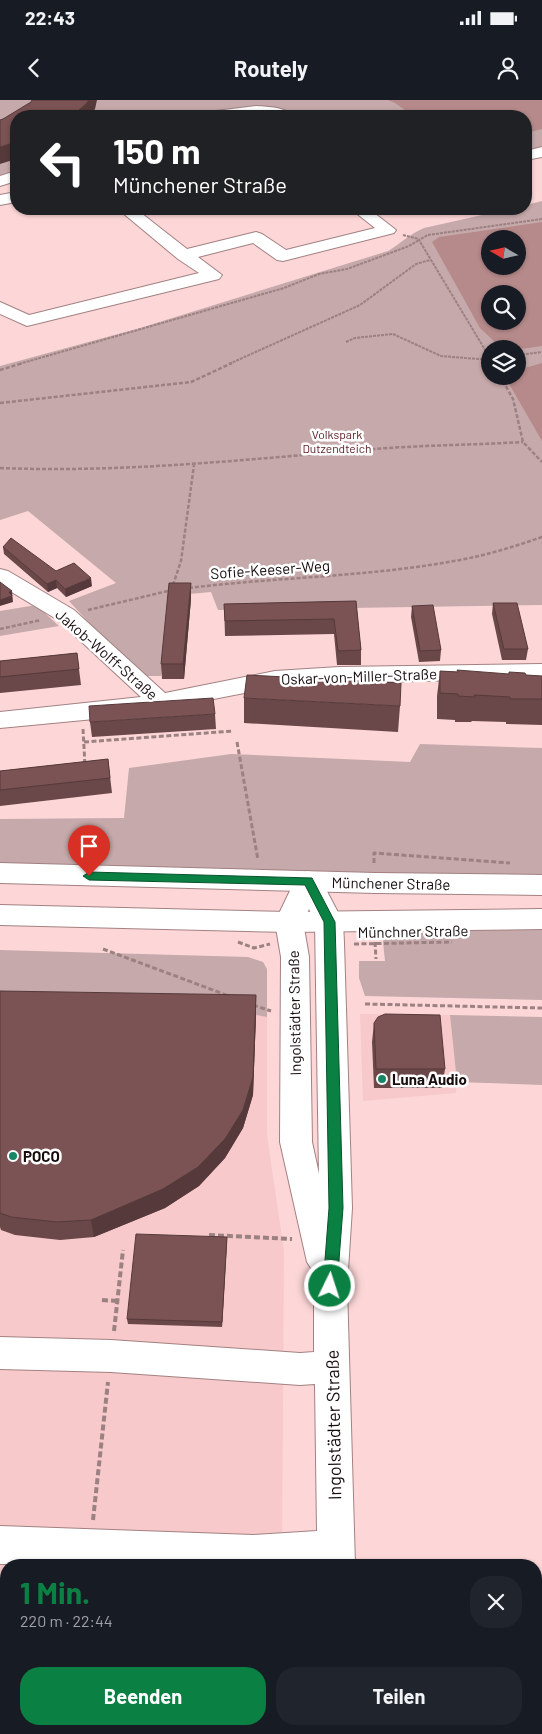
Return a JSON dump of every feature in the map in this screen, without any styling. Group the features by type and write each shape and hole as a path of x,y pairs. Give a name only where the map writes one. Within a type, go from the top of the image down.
{"street":[{"path":"245,110 260,110"},
{"path":"0,307 27,321 212,275 134,215"},
{"path":"184,255 256,237 282,256 388,230 367,215"},
{"name":"Jakob-Wolff-Straße","path":"0,576 66,615 161,702"},
{"name":"Oskar-von-Miller-Straße","path":"0,720 161,702 275,679 339,675 542,671"},
{"name":"Münchener Straße","path":"0,873 542,885"},
{"name":"Ingolstädter Straße","path":"308,881 330,933 336,1208 330,1286 336,1557"},
{"name":"Ingolstädter Straße","path":"308,881 291,933 295,957 296,1142 330,1286"},
{"path":"0,915 291,933 330,933 542,919"},
{"path":"0,1353 111,1356 300,1369 331,1367"},
{"path":"0,1545 336,1557"}],"path":[{"path":"0,370 266,293 319,274 347,269 409,246 428,235 542,219"},
{"path":"419,240 481,344"},
{"path":"0,403 191,382 360,305 416,264 430,260"},
{"path":"346,342 356,338 393,334 442,356 481,358"},
{"path":"526,354 542,352"},
{"path":"505,385 513,399 523,442 542,462"},
{"path":"0,468 40,471 194,465 378,449 523,442"},
{"path":"171,590 181,561 194,465"},
{"name":"Sofie-Keeser-Weg","path":"0,629 171,590 210,584 390,572 471,558 542,537"},
{"path":"75,767 85,766 82,712"},
{"path":"84,742 233,730"},
{"path":"237,742 258,856"},
{"path":"374,853 512,863"},
{"path":"254,948 270,944 291,933"},
{"name":"Münchner Straße","path":"330,933 454,942"},
{"path":"103,949 230,996"},
{"path":"249,1003 276,1013"},
{"path":"365,1004 542,1008"},
{"path":"209,1235 295,1239"},
{"path":"91,1548 123,1250"},
{"path":"102,1300 117,1301"}],"shaded area":[{"path":"388,100 542,100 542,129 532,132 532,110 405,110"},
{"path":"542,222 542,346 526,348 526,340 493,340 482,330 526,330 526,285 481,285 481,329 432,242 439,237 481,231 481,275 526,275 526,230 487,230"},
{"path":"542,363 542,441 510,385 526,385 526,368"},
{"path":"0,1010 256,1015 267,1017 267,1135 284,1251 282,1559 0,1559"},
{"path":"360,1014 450,1015 457,1082 456,1093 363,1101"}],"green space":[{"path":"0,100 542,100 542,155 532,158 532,110 10,110 10,182 0,185"},
{"name":"Volkspark Dutzendteich","path":"542,201 542,605 218,610 211,592 169,596 161,676 138,676 69,601 116,583 28,511 0,520 0,366 140,328 388,251 424,228 482,215 532,215 532,204"},
{"path":"36,605 59,626 0,636 0,611"},
{"path":"420,744 542,748 542,878 0,864 0,819 124,818 129,768 231,754 410,762"},
{"path":"542,927 542,1000 365,996 359,978 359,961 385,961 382,933"},
{"path":"0,950 248,957 263,962 267,969 267,1017 256,1015 0,1010"},
{"path":"450,1015 542,1017 542,1085 457,1082"}],"building":[{"path":"32,100 89,100 79,110 18,110"},
{"path":"10,115 10,144 0,147 0,120"},
{"path":"11,538 56,571 74,563 91,578 65,589 56,580 47,584 3,547"},
{"path":"0,582 12,591 9,592 12,596 0,600"},
{"path":"169,583 191,583 183,664 161,664"},
{"path":"356,601 361,650 338,651 334,619 225,621 224,604"},
{"path":"493,603 517,603 528,649 504,649"},
{"path":"433,605 441,650 420,651 412,606"},
{"path":"77,653 79,669 0,677 0,661"},
{"path":"457,670 509,674 509,672 525,673 526,675 542,676 542,699 510,699 510,697 474,695 475,697 458,696 458,694 440,693 440,671 458,672"},
{"path":"247,675 401,683 400,706 244,698"},
{"path":"213,698 215,714 90,722 89,706"},
{"path":"108,759 110,778 0,790 0,771"},
{"path":"0,991 256,995 253,1077 243,1110 225,1139 198,1167 163,1189 91,1220 57,1222 11,1217 0,1213"},
{"path":"385,1014 440,1015 445,1069 376,1069 374,1023 378,1017"},
{"path":"136,1234 227,1237 222,1322 127,1319"}],"place":[{"name":"Luna Audio","path":"382,1079"},
{"name":"POCO","path":"13,1156"}],"route":[{"path":"89,876 308,881 329,922 336,1208 330,1286"}]}
